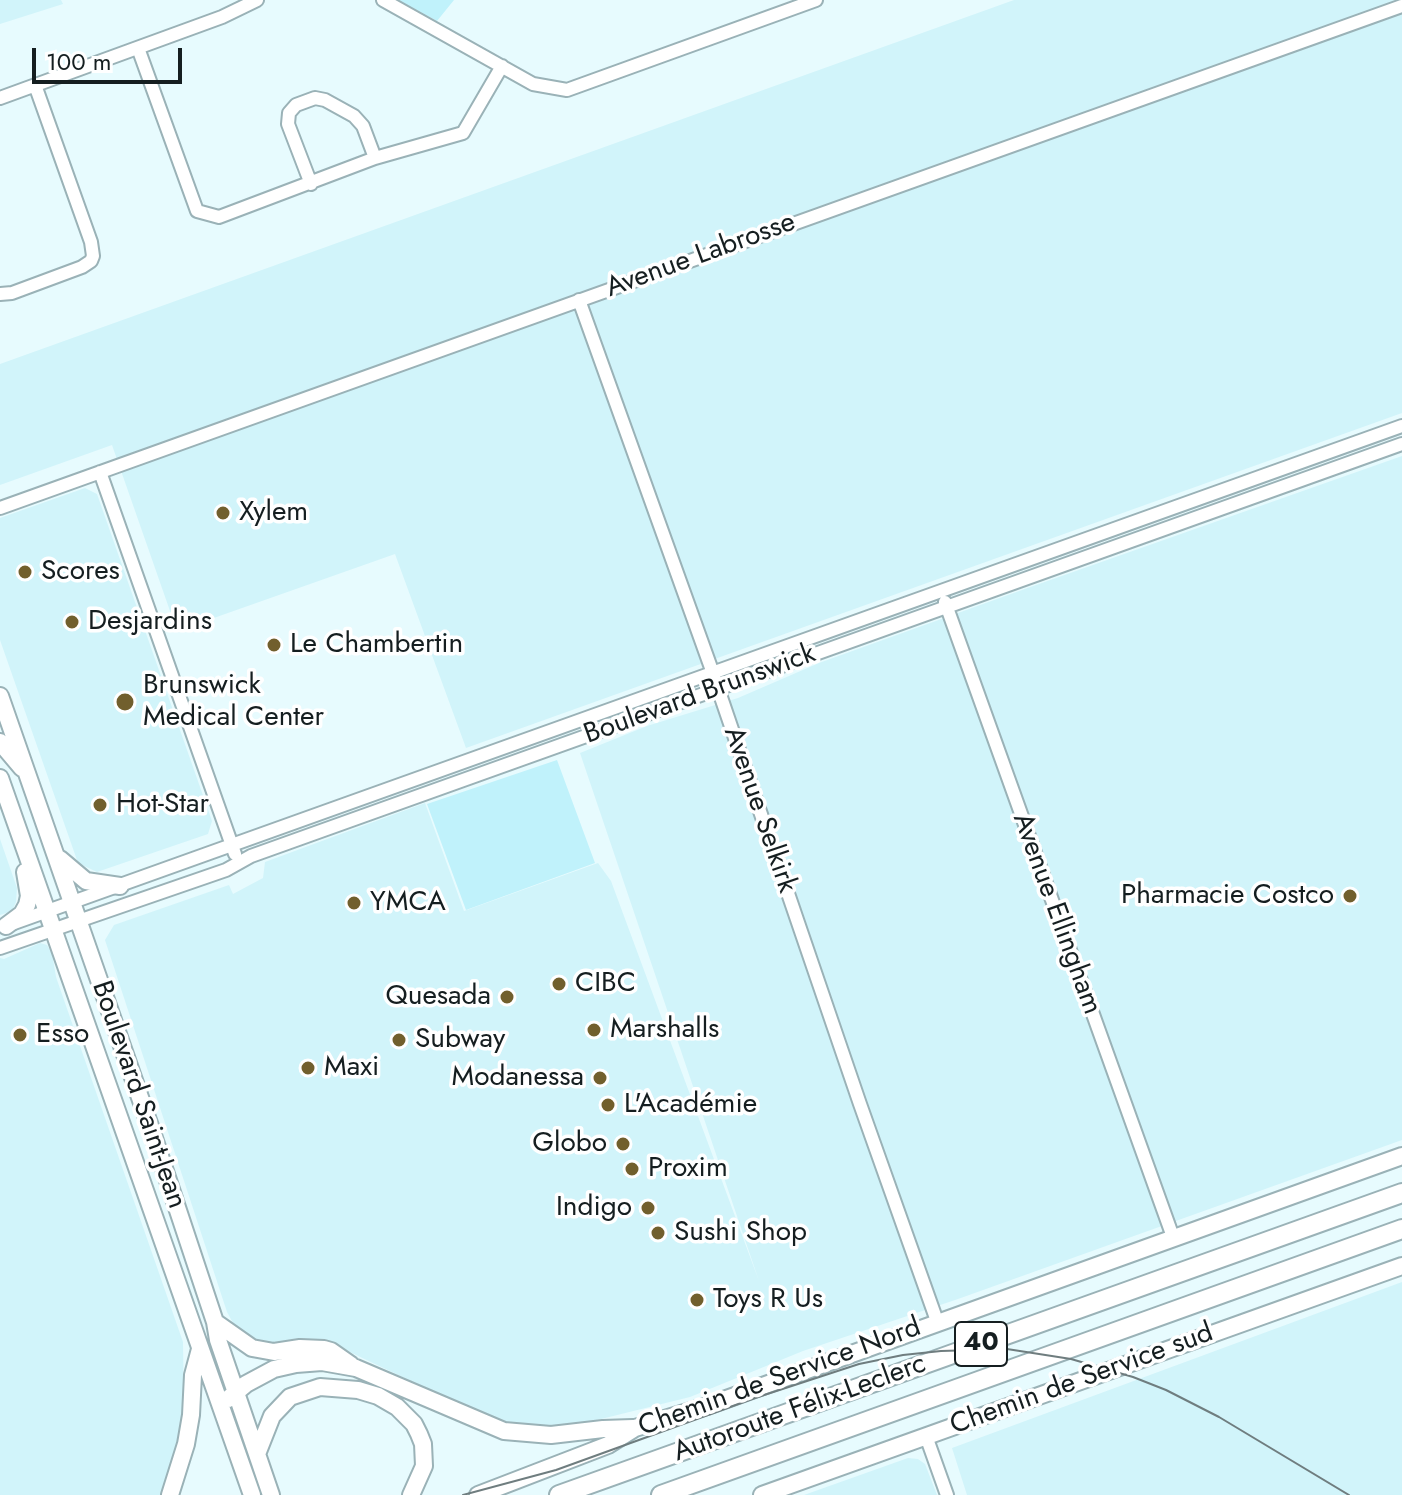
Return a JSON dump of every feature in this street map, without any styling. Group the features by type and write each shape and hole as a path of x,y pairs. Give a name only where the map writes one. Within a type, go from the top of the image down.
{"highway":[{"name":"Autoroute Félix-Leclerc","path":"559,1495 1402,1193"},
{"name":"Autoroute Félix-Leclerc","path":"661,1495 1402,1229"}],"main road":[{"name":"Boulevard Saint-Jean","path":"0,696 73,903 271,1495"},
{"path":"0,742 28,776"},
{"name":"Boulevard Saint-Jean","path":"0,778 252,1495"},
{"path":"3,927 24,910 29,896 19,831"},
{"path":"56,855 81,879 120,886"},
{"name":"Chemin de Service Nord","path":"478,1495 608,1445 635,1428 707,1406 1402,1156"},
{"name":"Chemin de Service sud","path":"762,1495 1402,1266"},
{"path":"215,1322 252,1348 274,1352 300,1348 331,1351 356,1368 504,1431 551,1435 635,1428"},
{"path":"170,1495 189,1429 193,1375 200,1349"},
{"path":"221,1405 264,1374 285,1366 322,1362 356,1368"},
{"path":"257,1454 272,1416 290,1397 320,1387 344,1387 368,1392 397,1407 414,1424 419,1434 424,1466 411,1495"}],"street":[{"path":"0,98 233,13 257,0"},
{"path":"383,0 533,84 567,90 816,0"},
{"name":"Avenue Labrosse","path":"0,508 1402,6"},
{"path":"138,48 197,211 219,217 375,158 463,133 502,66"},
{"path":"0,294 12,293 82,267 93,256 91,242 35,85"},
{"path":"311,184 288,124 289,113 296,105 315,98 354,116 363,126 375,158"},
{"name":"Avenue Selkirk","path":"579,300 718,689 937,1321"},
{"name":"Boulevard Brunswick","path":"3,927 1402,426"},
{"name":"Boulevard Brunswick","path":"0,948 226,870 251,856 1402,444"},
{"path":"100,472 238,863"},
{"name":"Avenue Ellingham","path":"941,591 1173,1237"},
{"path":"559,728 564,744"},
{"path":"926,1436 947,1495"}],"shaded area":[{"path":"0,0 61,0 63,4 0,24"},
{"path":"398,0 454,0 437,21"},
{"path":"1014,0 1402,0 1402,413 466,748 395,554 177,631 112,445 0,485 0,364"},
{"path":"1402,456 1402,1140 958,1299 803,1351 690,1397 597,1420 550,1427 523,1427 497,1422 333,1344 309,1340 272,1345 256,1343 238,1332 227,1312 105,940 114,925 229,885 233,894 263,878 265,862 425,803 464,911 598,863 611,881 759,1281 580,753 647,726 738,698 819,663"},
{"path":"85,488 97,494 212,821 208,834 97,872 78,863 0,640 0,518"},
{"path":"557,760 595,863 466,910 427,804"},
{"path":"0,839 17,888 12,911 0,915"},
{"path":"40,943 47,945 52,953 56,977 183,1342 184,1410 178,1447 162,1495 0,1495 0,958"},
{"path":"1402,1282 1402,1495 967,1495 952,1448"},
{"path":"908,1458 925,1464 937,1495 804,1495"}],"tram line":[{"path":"463,1495 556,1470 859,1364 941,1351 1007,1349 1071,1359 1166,1390 1219,1417 1349,1495"}],"place":[{"name":"Xylem","path":"223,513"},
{"name":"Scores","path":"25,572"},
{"name":"Desjardins","path":"72,622"},
{"name":"Le Chambertin","path":"274,645"},
{"name":"Brunswick Medical Center","path":"125,702"},
{"name":"Hot-Star","path":"100,805"},
{"name":"Pharmacie Costco","path":"1350,896"},
{"name":"YMCA","path":"354,903"},
{"name":"CIBC","path":"559,984"},
{"name":"Quesada","path":"507,997"},
{"name":"Marshalls","path":"594,1030"},
{"name":"Esso","path":"20,1035"},
{"name":"Subway","path":"399,1040"},
{"name":"Maxi","path":"308,1068"},
{"name":"Modanessa","path":"600,1078"},
{"name":"L'Académie","path":"608,1105"},
{"name":"Globo","path":"623,1144"},
{"name":"Proxim","path":"632,1169"},
{"name":"Indigo","path":"648,1208"},
{"name":"Sushi Shop","path":"658,1233"},
{"name":"Toys R Us","path":"697,1300"}]}
